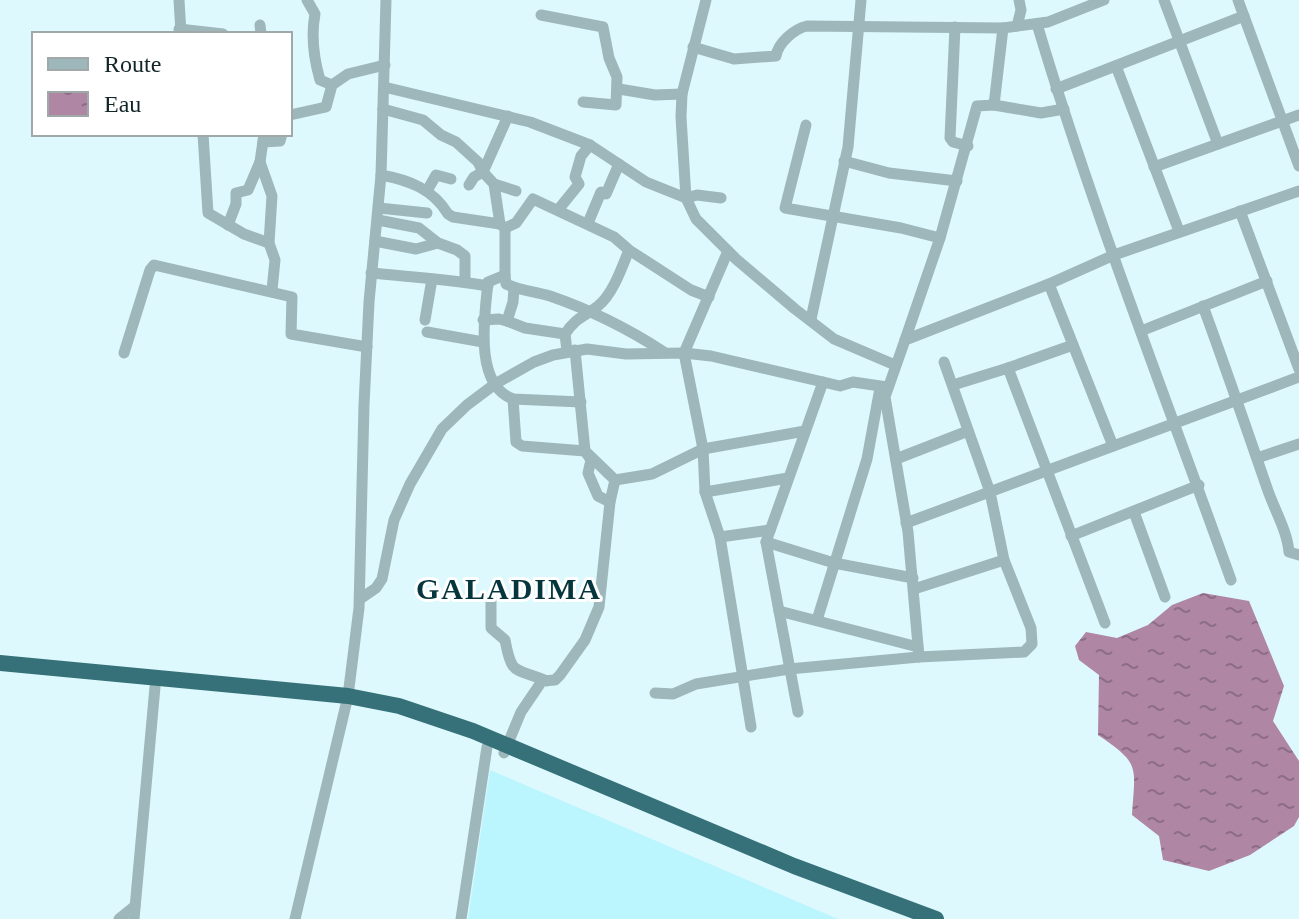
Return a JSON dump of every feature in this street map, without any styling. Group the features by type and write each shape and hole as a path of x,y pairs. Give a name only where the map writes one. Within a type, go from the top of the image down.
{"highway":[{"path":"0,663 18,669 155,687 346,701"},
{"path":"0,672 18,669 346,701 399,714 471,735 794,866 936,919"},
{"path":"471,735 487,747 506,749 790,873 911,919"}],"street":[{"path":"179,0 180,31"},
{"path":"307,0 315,14 312,28 320,80 332,85"},
{"path":"295,919 346,701 360,599 367,347 381,175 386,0"},
{"path":"706,0 682,94 686,198 696,219 728,251 834,339 895,365"},
{"path":"811,319 844,161 861,0"},
{"path":"1017,26 1021,10 1019,0"},
{"path":"693,47 734,59 776,56 777,48 799,28 1003,28 1037,24 1104,0"},
{"path":"1164,0 1218,144"},
{"path":"1238,0 1299,166"},
{"path":"541,15 603,27 619,89 616,105 583,102"},
{"path":"1056,89 1244,16"},
{"path":"1037,24 1056,89 1231,580"},
{"path":"955,27 950,138 955,143 968,146"},
{"path":"994,105 1003,28"},
{"path":"292,115 326,107 332,85 348,74 385,65"},
{"path":"1116,66 1179,231"},
{"path":"384,87 508,116 590,145 646,182 686,198 697,195 721,198"},
{"path":"619,89 655,95 682,94"},
{"path":"817,620 867,459 883,387 905,340 940,238 977,106 994,105 1041,113 1064,109"},
{"path":"383,109 423,120 441,135 456,142 478,162 494,184 516,191"},
{"path":"1154,167 1299,115"},
{"path":"469,185 474,177 483,172 508,116"},
{"path":"806,125 785,208 940,238"},
{"path":"203,136 208,213 244,234 269,243"},
{"path":"228,225 236,204 236,193 248,190 260,162 263,138 280,141 281,136"},
{"path":"558,210 579,184 575,177 581,156 590,145"},
{"path":"844,161 889,173 957,181"},
{"path":"260,162 272,196 269,243 275,260 272,290"},
{"path":"588,223 601,192 606,194 619,164"},
{"path":"381,175 416,183 443,204 448,214 503,226 516,223 533,199 614,237 691,290 709,297"},
{"path":"427,191 436,175 451,179"},
{"path":"494,184 503,226 506,284 591,310 624,326 666,353"},
{"path":"905,340 1114,255 1299,191"},
{"path":"1240,211 1299,369"},
{"path":"378,214 427,213"},
{"path":"378,214 419,228 438,243 465,256 465,282"},
{"path":"375,241 416,249 438,243"},
{"path":"565,334 581,315 598,306 605,297 629,250"},
{"path":"728,251 684,353 703,449 705,492 720,537 751,727"},
{"path":"124,353 154,265 292,297 291,334 367,347"},
{"path":"371,273 488,286"},
{"path":"505,275 491,280 488,286 483,320 483,342 495,384 505,396 513,399 581,402"},
{"path":"432,279 426,326 483,342"},
{"path":"1141,331 1267,281"},
{"path":"1049,284 1113,446"},
{"path":"507,321 514,288"},
{"path":"1203,306 1289,552 1299,555"},
{"path":"483,320 499,319 525,328 565,334"},
{"path":"565,334 581,402 585,451 591,460 588,473 598,496 610,502"},
{"path":"953,385 1073,345"},
{"path":"360,599 376,588 382,579 394,520 410,484 442,429 495,384 534,362 571,350 598,349 626,354 684,353 711,356 840,386 853,382 883,387"},
{"path":"655,693 673,694 696,684 918,652 1024,652 1032,644 1031,628 1004,560 990,492 944,362"},
{"path":"1008,368 1105,623"},
{"path":"906,523 1299,377"},
{"path":"798,712 766,542 823,382"},
{"path":"883,387 906,523 918,652"},
{"path":"513,399 516,442 522,446 585,451 615,480"},
{"path":"615,480 652,474 703,449 805,431"},
{"path":"896,459 968,431"},
{"path":"1257,458 1299,444"},
{"path":"705,492 788,478"},
{"path":"506,749 521,712 542,681 555,680 560,675 580,647 599,607 615,480"},
{"path":"1071,536 1199,485"},
{"path":"1134,512 1165,597"},
{"path":"720,537 770,530"},
{"path":"766,542 913,584 1004,560"},
{"path":"491,602 491,628 505,640 507,658 512,667 548,681"},
{"path":"779,611 918,652"},
{"path":"119,919 134,913 155,687"},
{"path":"461,919 487,747"}],"shaded area":[{"path":"490,770 605,819 838,919 468,919"}],"water":[{"path":"1203,593 1249,601 1284,686 1273,721 1299,761 1299,817 1294,826 1250,855 1209,871 1163,860 1159,836 1132,815 1132,768 1122,753 1098,735 1099,675 1079,660 1075,646 1086,632 1117,638 1148,625 1172,605"}],"district":[{"name":"GALADIMA","path":"509,589"}]}
